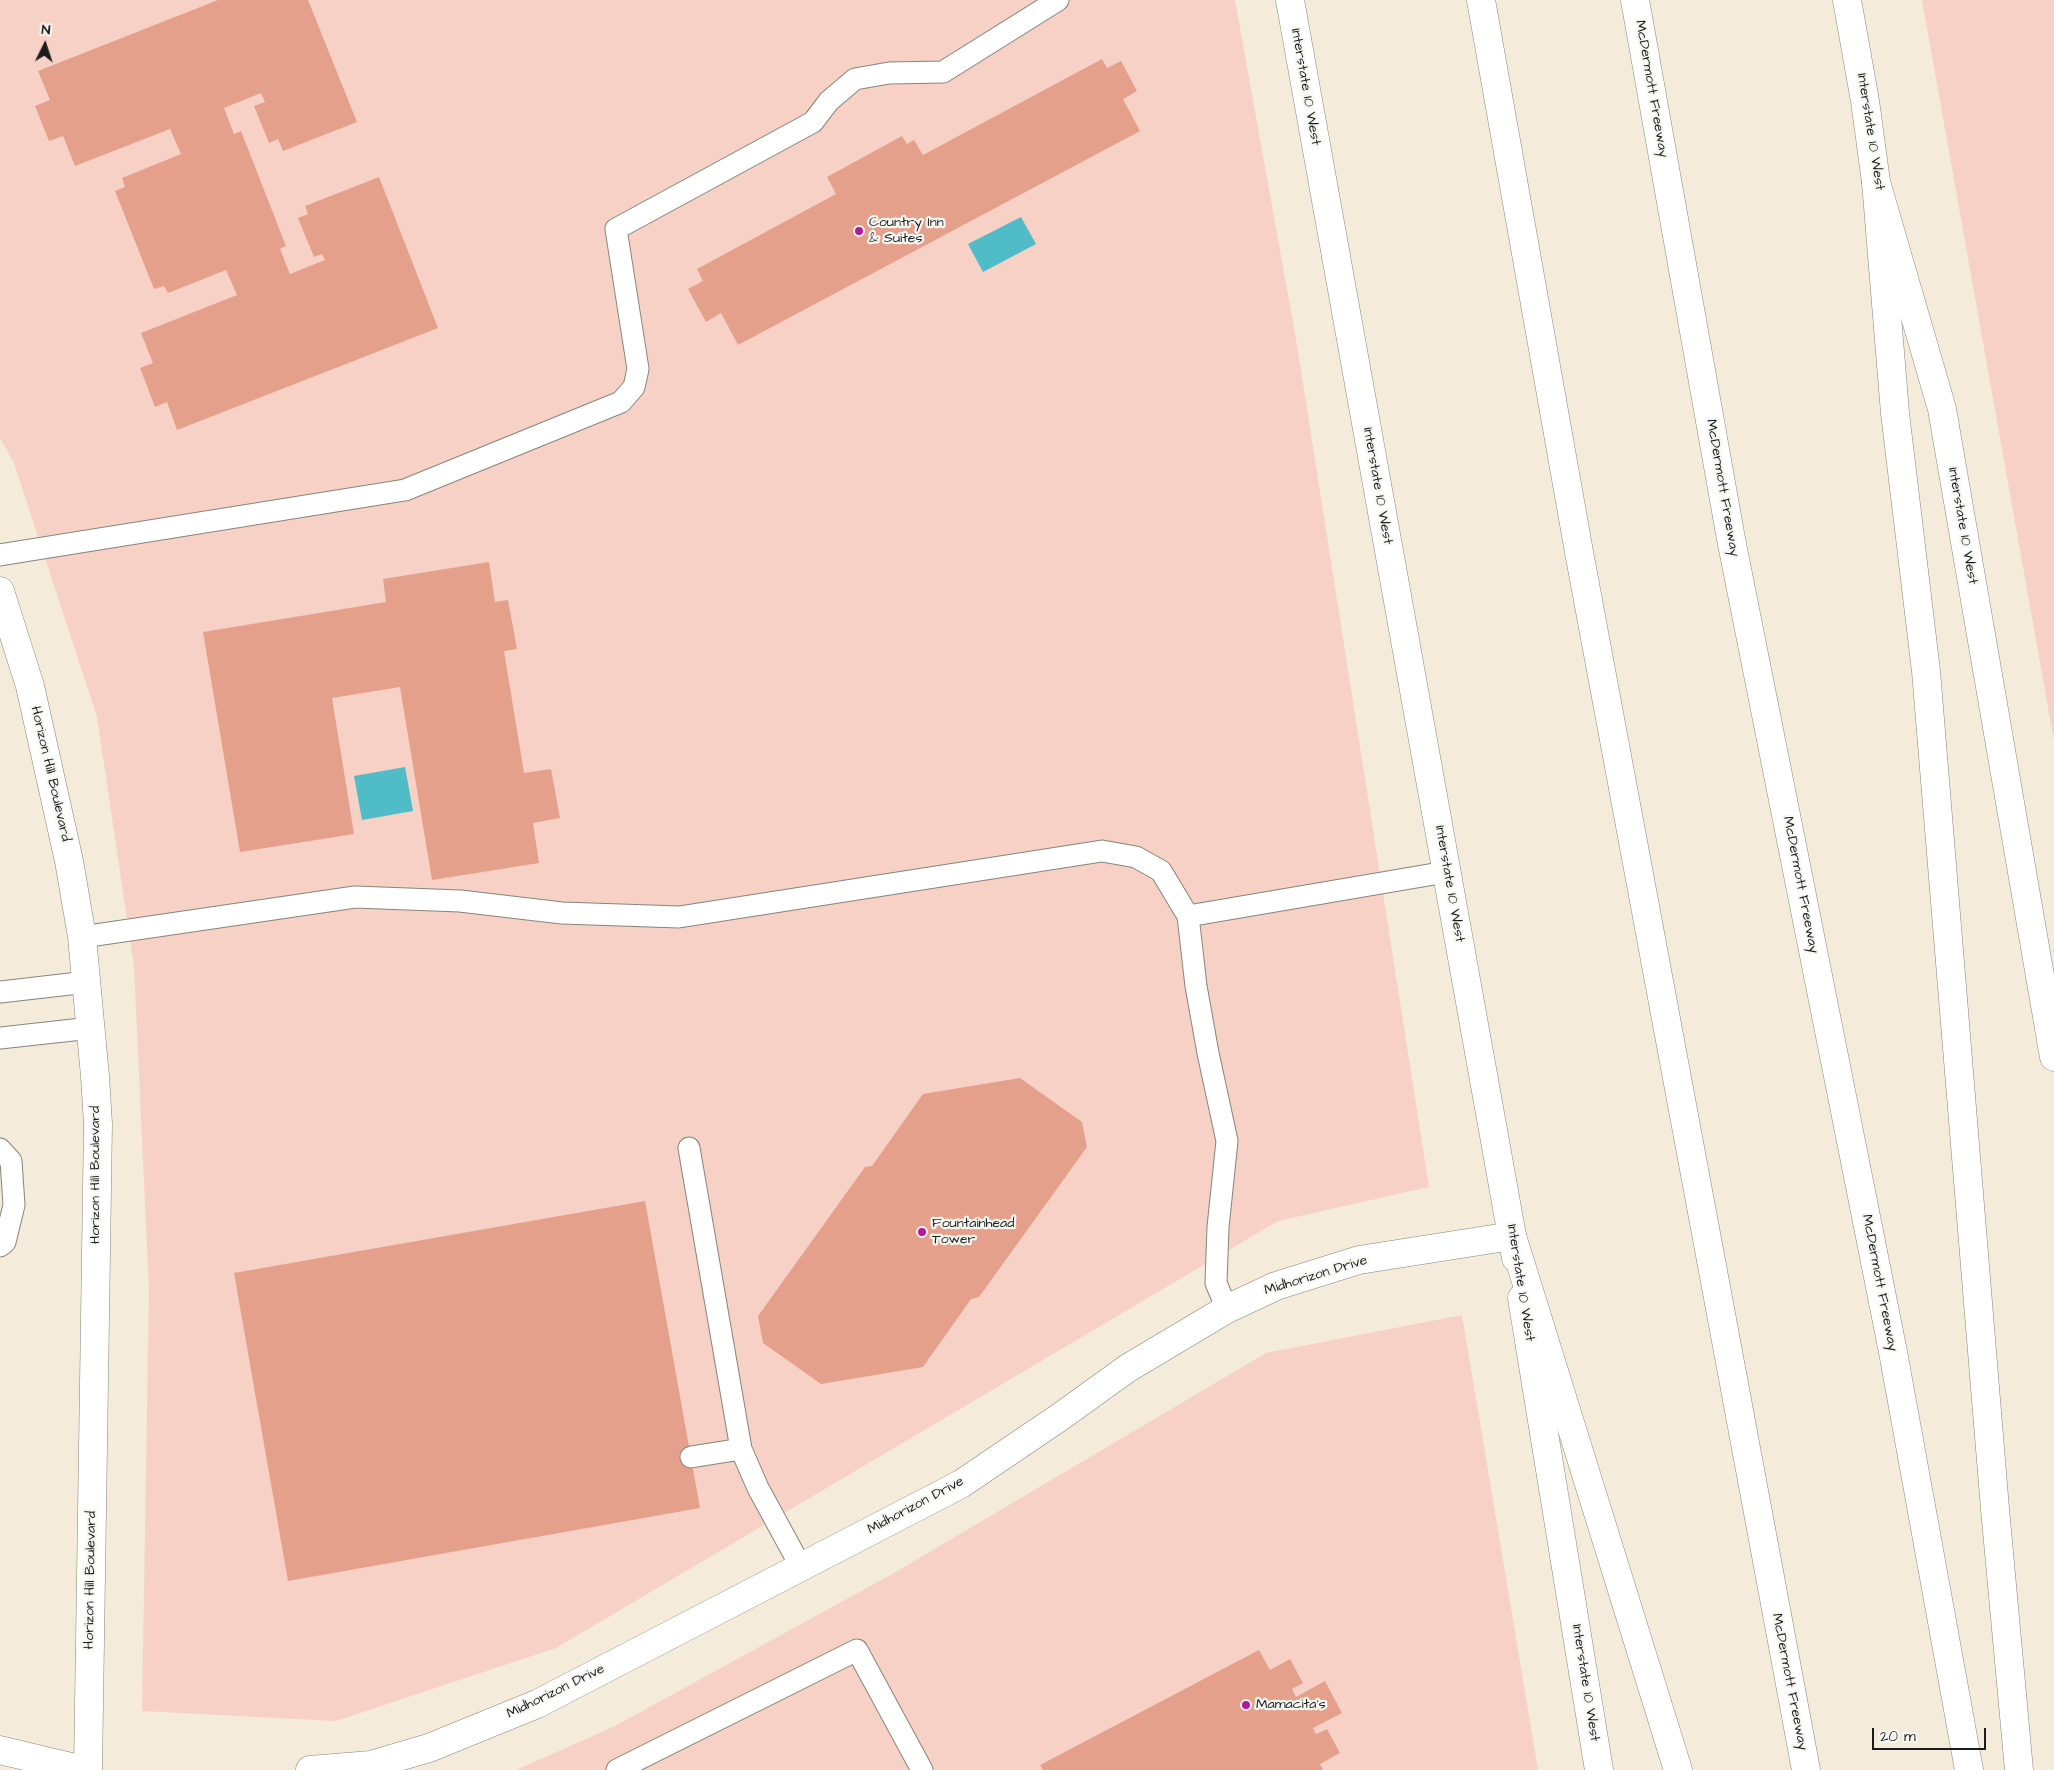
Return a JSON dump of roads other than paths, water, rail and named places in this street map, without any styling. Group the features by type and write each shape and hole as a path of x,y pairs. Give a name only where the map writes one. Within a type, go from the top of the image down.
{"main road":[{"name":"Interstate 10 West","path":"1290,0 1512,1236 1599,1770"},
{"name":"McDermott Freeway","path":"1481,0 1579,552 1806,1770"},
{"name":"McDermott Freeway","path":"1635,0 1731,539 1893,1352 1969,1770"},
{"name":"Interstate 10 West","path":"1847,0 1865,101 1876,182 1942,409 2054,1057"},
{"path":"1876,182 1895,413 1926,671 1993,1489 2019,1770"},
{"name":"Horizon Hill Boulevard","path":"0,591 30,686 69,861 82,937 91,1028 98,1124 88,1770"},
{"path":"1512,1236 1678,1770"},
{"name":"Midhorizon Drive","path":"310,1770 370,1765 429,1748 528,1708 961,1484 1128,1368 1227,1309 1276,1286 1359,1260 1512,1236"},
{"path":"0,1750 84,1770"}],"lane":[{"path":"0,555 405,490 621,402 634,387 638,369 616,229 813,122 829,101 855,79 889,73 943,72 1058,0"},
{"path":"82,937 355,897 460,901 562,913 679,917 1102,851 1136,857 1161,871 1188,916 1196,986 1208,1053 1228,1141 1218,1227 1216,1283 1227,1309"},
{"path":"1188,916 1446,872"},
{"path":"0,992 87,982"},
{"path":"0,1038 91,1028"},
{"path":"689,1148 741,1449 758,1488 801,1567"},
{"path":"0,1149 11,1161 14,1205 4,1242 0,1246"},
{"path":"691,1457 741,1449"},
{"path":"616,1770 857,1650 922,1770"}],"water":[{"path":"1021,217 1036,244 983,272 968,244"},
{"path":"405,767 413,811 362,820 354,776"}],"place":[{"name":"Country Inn & Suites","path":"859,231"},
{"name":"Fountainhead Tower","path":"922,1232"},
{"name":"Mamacita's","path":"1246,1705"}]}
